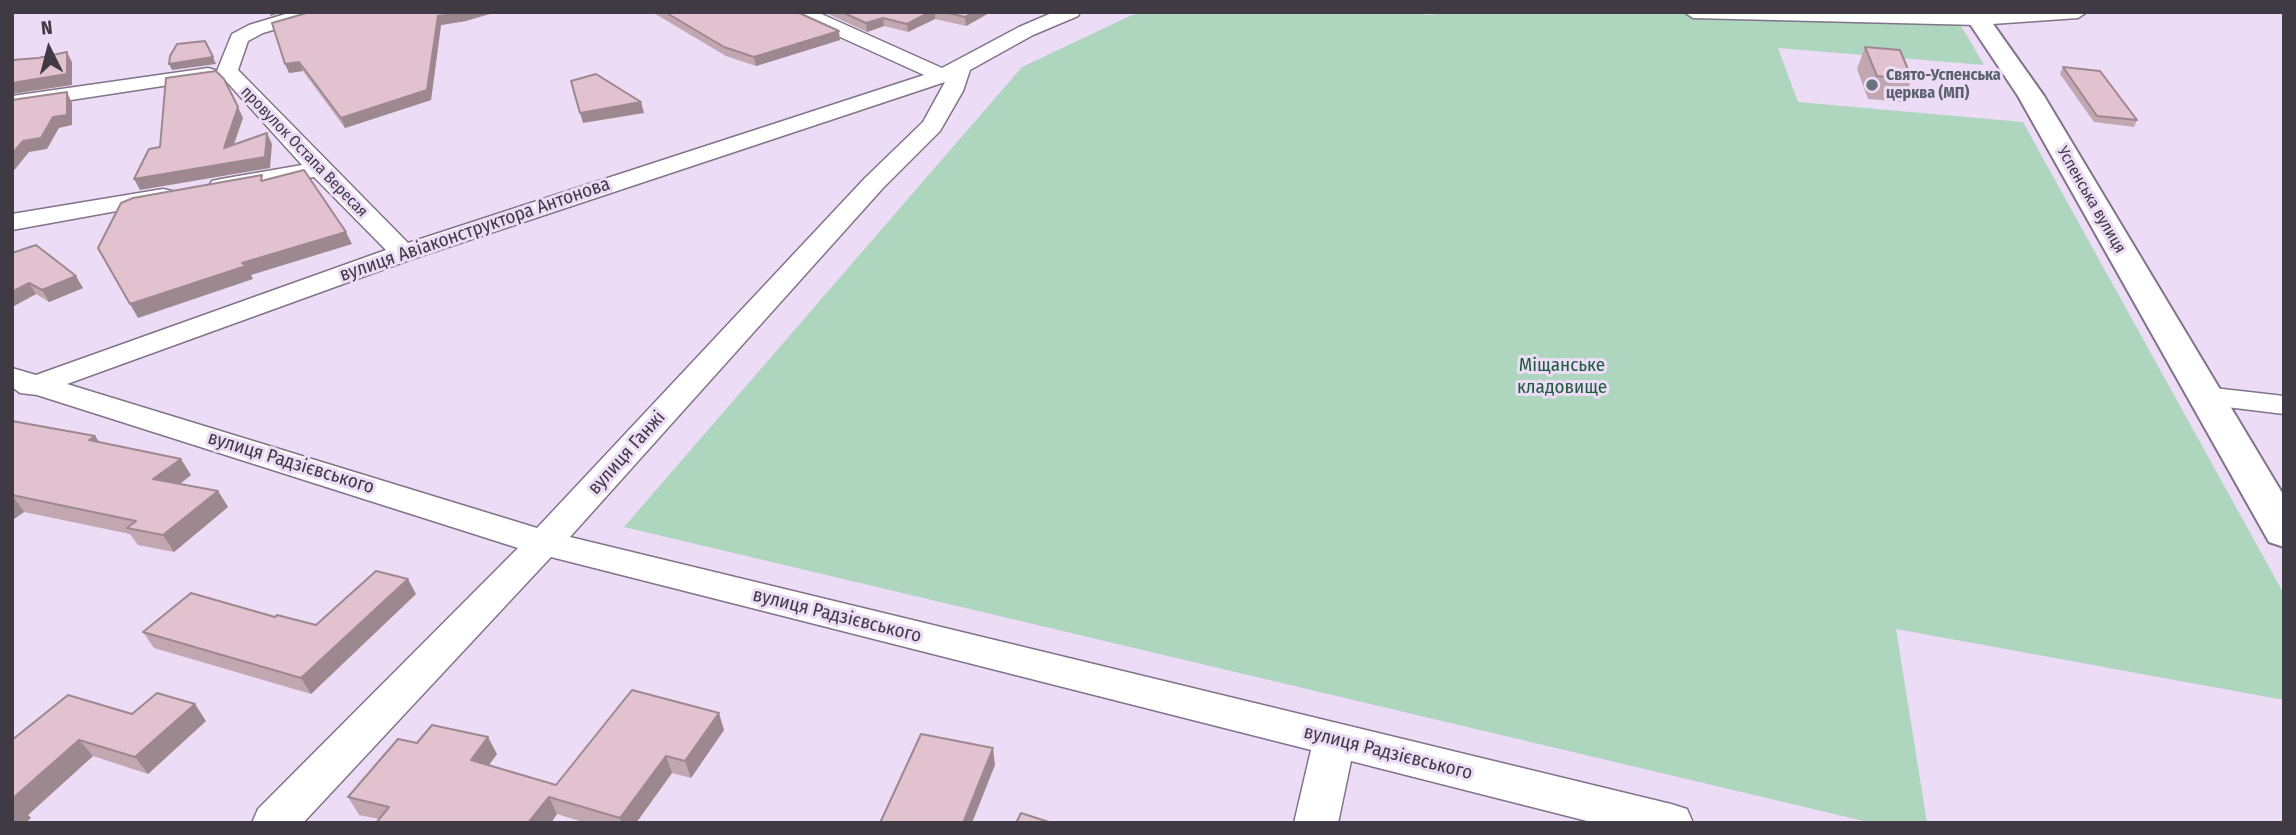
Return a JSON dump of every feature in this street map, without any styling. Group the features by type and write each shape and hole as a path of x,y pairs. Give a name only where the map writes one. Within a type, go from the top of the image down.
{"street":[{"name":"провулок Остапа Вересая","path":"313,12 256,29 239,38 227,71 319,170 403,253"},
{"path":"801,12 951,72"},
{"name":"вулиця Авіаконструктора Антонова","path":"21,386 403,253 951,72 1026,31 1072,12"},
{"path":"1693,12 2016,19 2078,12"},
{"name":"Успенська вулиця","path":"1973,16 2031,96 2284,532"},
{"path":"12,103 227,71"},
{"name":"вулиця Ганжі","path":"274,823 544,543 864,193 932,126 952,91 951,72"},
{"path":"12,222 319,170"},
{"name":"вулиця Радзієвського","path":"21,386 544,543 1671,823"},
{"path":"2205,396 2284,405"},
{"path":"1316,823 1334,739"}],"green space":[{"name":"Міщанське кладовище","path":"1150,12 1411,12 1428,15 1460,12 1953,12 1984,65 1778,48 1798,102 2023,122 2284,594 2284,700 1896,629 1927,823 1872,823 624,527 1022,67 1132,15"}],"building":[{"path":"310,12 465,12 438,16 427,90 341,118 299,62 285,64 272,23"},
{"path":"665,12 797,12 839,31 754,57 724,47"},
{"path":"842,12 930,12 907,24 883,18 866,23"},
{"path":"944,12 974,12 965,17"},
{"path":"205,41 213,57 169,64 177,44"},
{"path":"1865,47 1900,50 1912,79 1877,76"},
{"path":"67,52 67,74 12,83 12,60"},
{"path":"2063,67 2100,71 2137,120 2097,116"},
{"path":"216,71 224,79 238,107 224,148 267,133 265,157 134,179 149,149 160,147 166,78"},
{"path":"596,74 641,102 580,113 571,81"},
{"path":"67,92 67,115 53,117 41,138 23,141 12,154 12,100"},
{"path":"304,170 346,232 242,263 246,266 130,304 98,248 121,203 133,198 262,175 261,181"},
{"path":"36,245 76,276 42,290 29,283 12,292 12,253"},
{"path":"12,421 95,436 89,440 181,459 153,479 218,491 163,535 127,528 136,521 12,495"},
{"path":"376,571 408,579 301,678 143,632 191,593 275,617 277,615 316,625"},
{"path":"632,690 719,713 685,761 666,756 620,818 549,797 528,823 376,823 389,807 348,797 398,739 417,743 432,725 488,737 471,760 556,785"},
{"path":"157,693 195,704 135,757 79,740 12,799 12,740 68,695 132,714"},
{"path":"921,734 993,748 963,823 880,823"},
{"path":"1021,813 1052,823 1016,823"}],"place":[{"name":"Свято-Успенська церква (МП)","path":"1872,85"}]}
